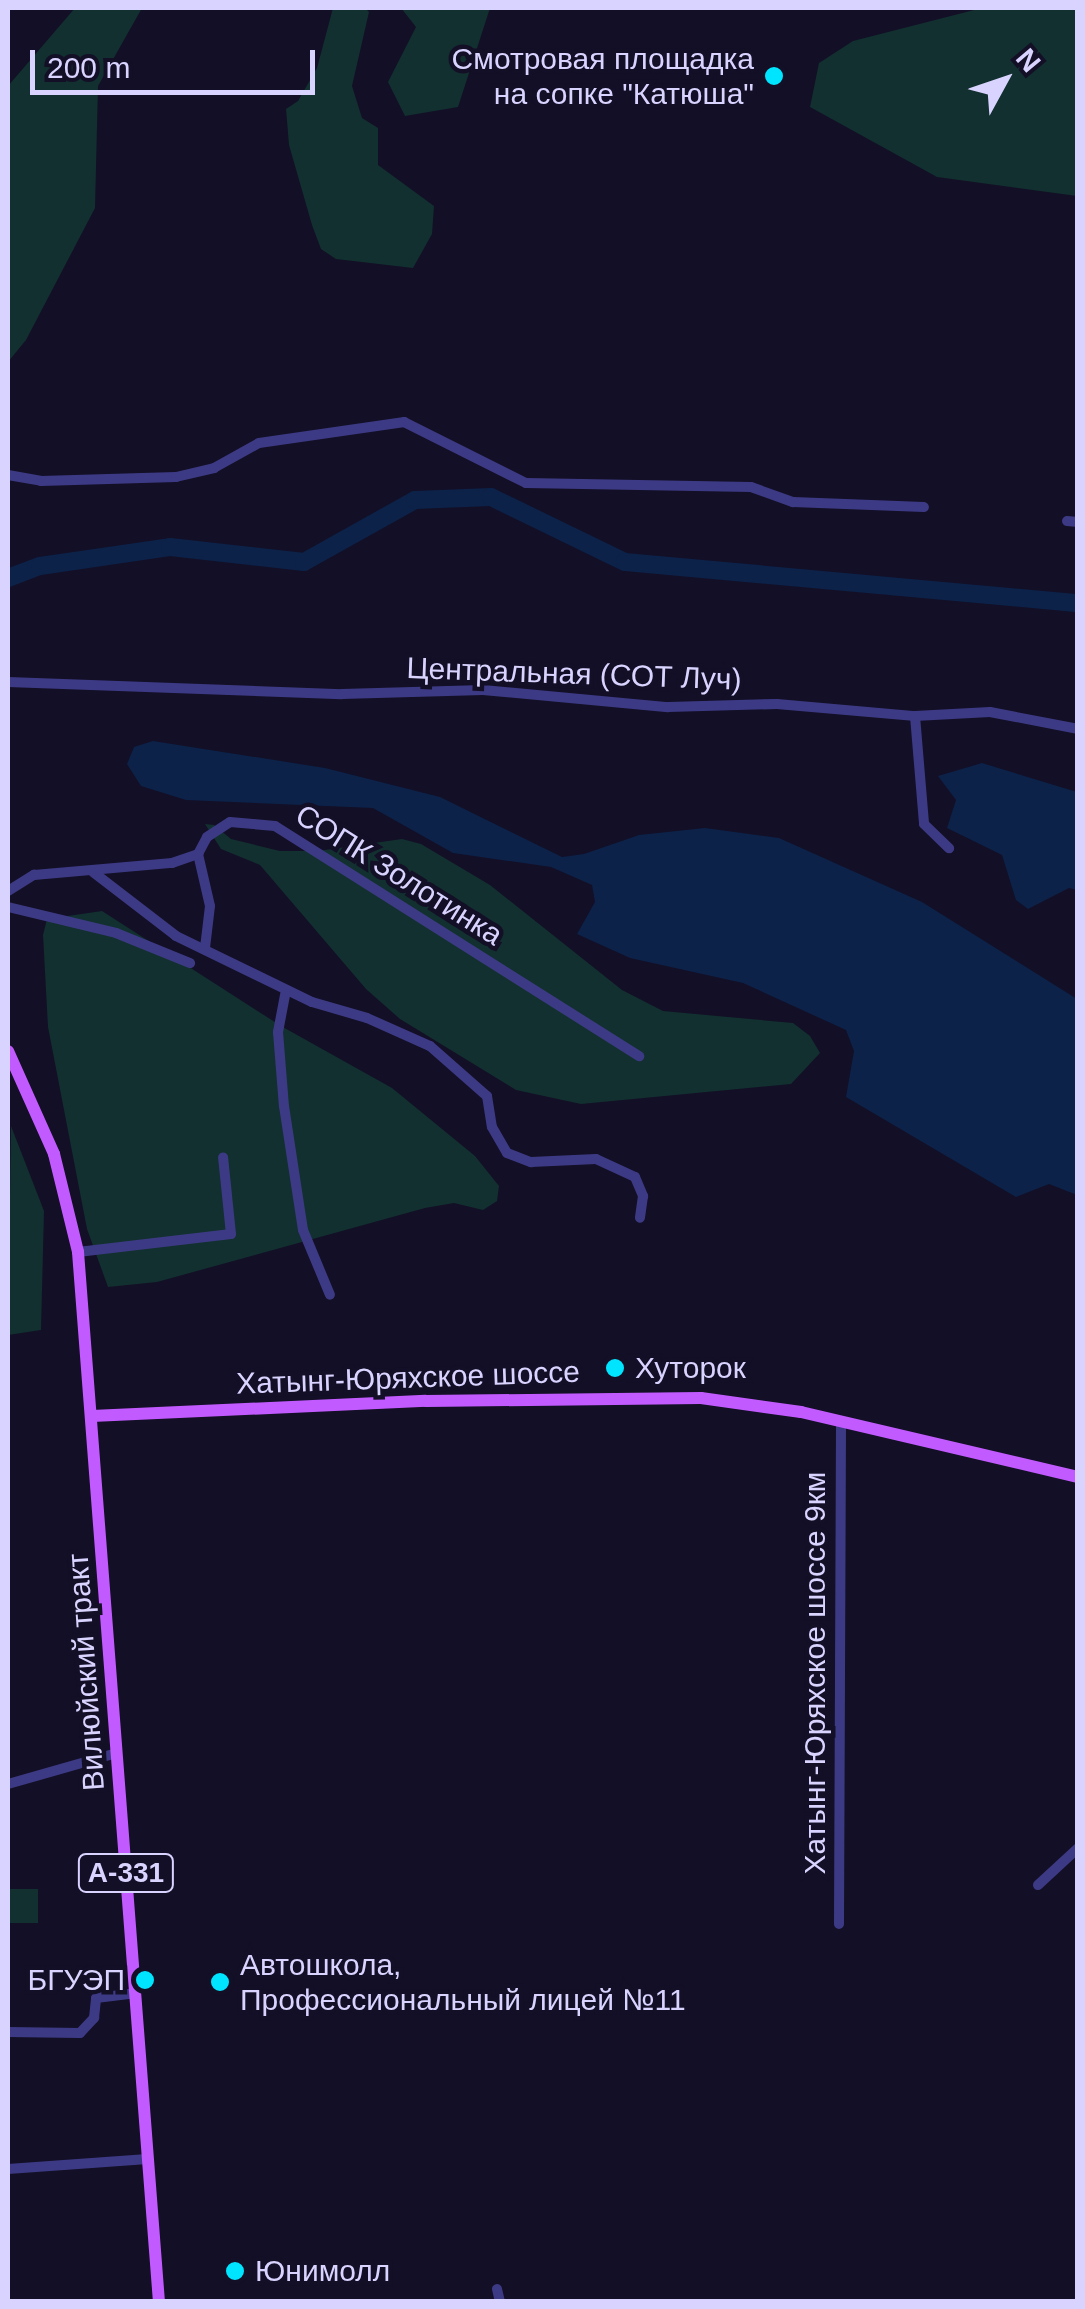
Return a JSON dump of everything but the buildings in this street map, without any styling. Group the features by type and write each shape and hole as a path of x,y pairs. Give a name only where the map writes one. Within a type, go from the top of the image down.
{"main road":[{"name":"Вилюйский тракт","path":"8,1050 54,1154 78,1252 159,2302"},
{"name":"Хатынг-Юряхское шоссе","path":"92,1416 426,1401 701,1398 758,1402 1078,1477"}],"street":[{"path":"8,475 41,481 176,477 214,468 260,443 404,422 526,483 751,487 794,502 924,506"},
{"name":"Центральная (СОТ Луч)","path":"8,682 342,694 483,690 668,707 777,704 915,716 990,712 1078,730"},
{"path":"915,716 924,824 949,848"},
{"name":"СОПК Золотинка","path":"8,891 34,875 172,863 198,854 207,838 230,822 289,832 638,1056"},
{"path":"198,854 210,906 205,948"},
{"path":"93,872 160,927 286,990 430,1046 487,1096 492,1127 507,1154 531,1162 596,1159 634,1177 643,1196 640,1218"},
{"path":"8,906 116,933 190,964"},
{"path":"286,990 278,1032 284,1106 303,1230 330,1295"},
{"path":"78,1252 231,1234 223,1157"},
{"name":"Хатынг-Юряхское шоссе 9км","path":"839,1924 841,1422"},
{"path":"8,1784 117,1753"},
{"path":"1038,1885 1078,1848"},
{"path":"8,2032 80,2034 94,2018 96,1998 135,1993"},
{"path":"8,2169 148,2160"}],"green space":[{"path":"75,8 142,8 98,86 95,208 26,340 8,362 8,86"},
{"path":"333,8 365,8 369,12 352,86 362,118 378,128 378,165 434,206 432,234 413,268 336,259 321,249 312,225 289,145 286,109 298,101 317,68"},
{"path":"401,8 490,8 458,107 405,116 388,82 416,27"},
{"path":"982,8 1077,8 1077,196 937,177 810,107 819,63 853,41"},
{"path":"205,824 214,825 231,839 280,851 318,851 402,839 421,844 490,885 622,990 663,1011 793,1023 810,1036 820,1053 791,1084 581,1104 516,1090 400,1019 366,989 260,865 221,849"},
{"path":"102,911 281,1026 392,1088 475,1156 499,1186 497,1201 483,1210 454,1203 425,1208 157,1282 108,1287 87,1229 48,1027 43,935 47,919"},
{"path":"11,1126 44,1211 41,1330 8,1335"},
{"path":"8,1889 38,1889 38,1923 8,1923"}],"water":[{"path":"153,741 325,768 440,797 562,857 584,854 639,835 705,828 779,838 922,902 1077,999 1077,1195 1049,1184 1016,1197 846,1097 854,1051 846,1030 743,983 630,958 577,934 595,902 592,885 551,867 453,853 373,808 186,800 141,786 127,764 134,747"},
{"path":"982,763 1077,792 1077,890 1069,888 1028,909 1016,900 1002,855 947,828 956,800 938,776"}],"waterway":[{"path":"8,578 40,566 170,547 304,562 415,500 491,497 625,562 1078,603"}],"place":[{"name":"Смотровая площадка на сопке \"Катюша\"","path":"774,76"},
{"name":"Хуторок","path":"615,1368"},
{"name":"БГУЭП","path":"145,1980"},
{"name":"Автошкола, Профессиональный лицей №11","path":"220,1982"},
{"name":"Юнимолл","path":"235,2271"}]}
